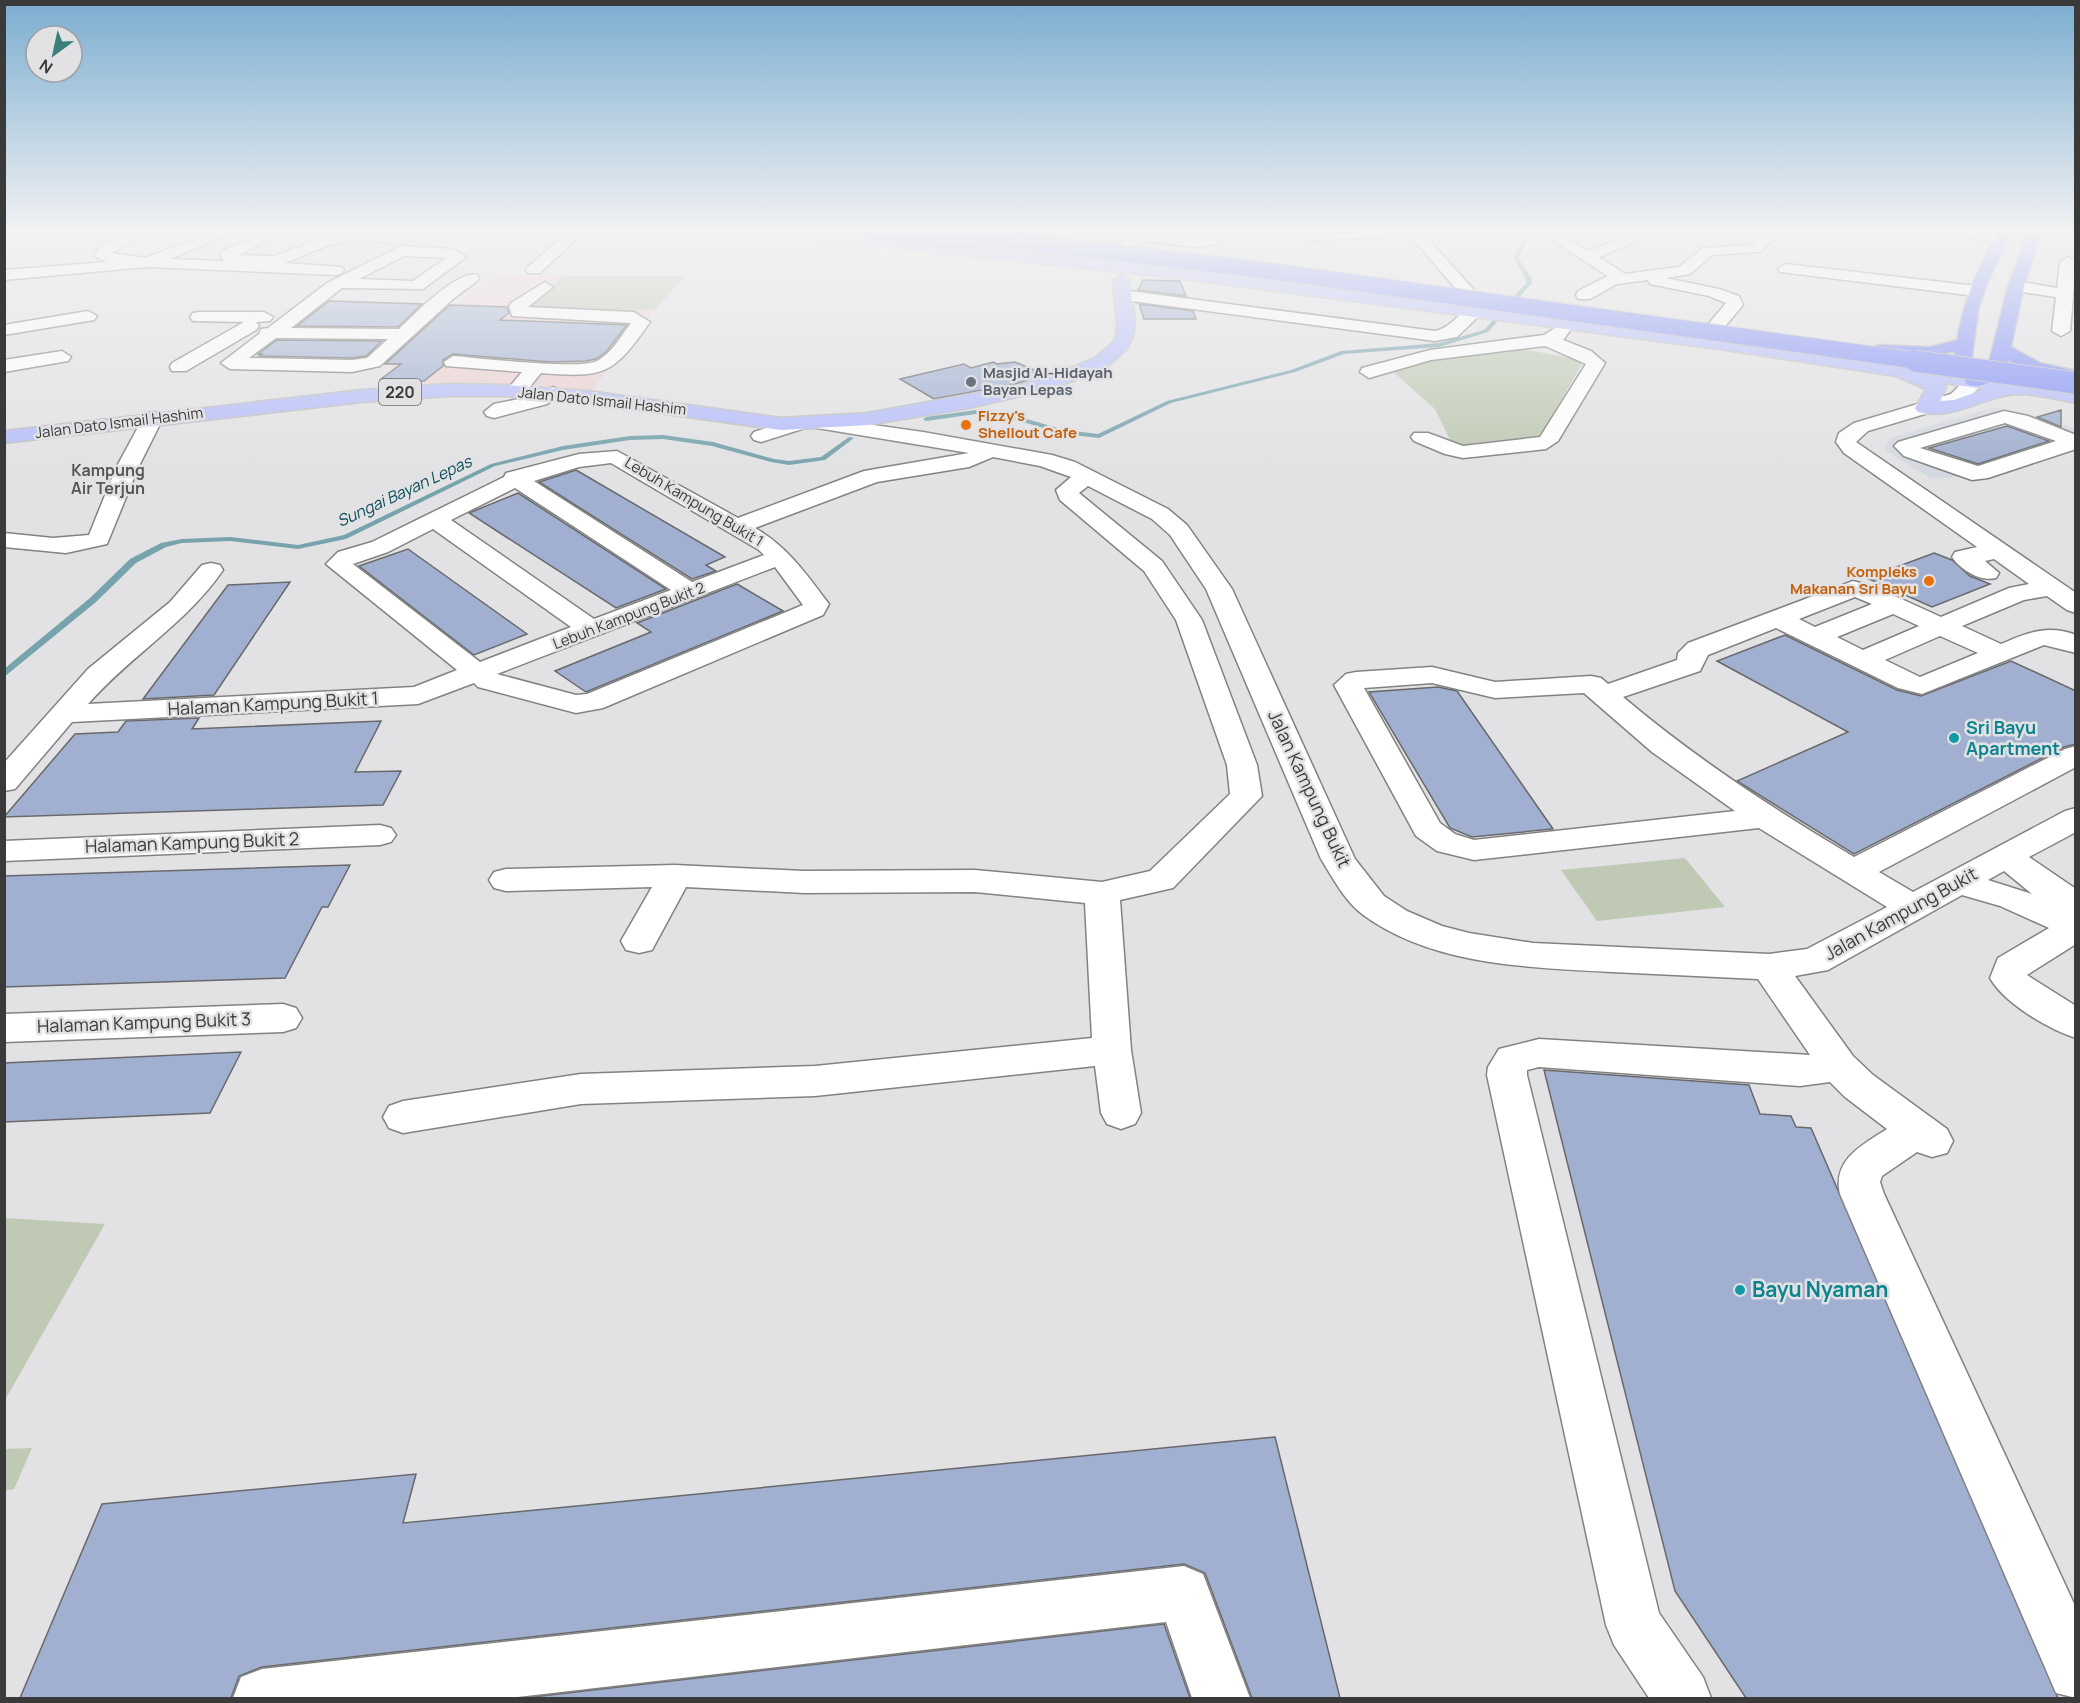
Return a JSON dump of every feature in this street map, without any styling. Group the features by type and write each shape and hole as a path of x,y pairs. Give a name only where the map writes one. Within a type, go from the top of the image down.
{"highway":[{"path":"1524,312 1986,375 2076,383"},
{"path":"1550,312 1986,375 2076,395"},
{"path":"1971,312 1962,363 1986,375"},
{"path":"1986,375 2000,348 2009,312"},
{"path":"1870,350 1930,352 1965,343"},
{"path":"2000,348 2034,367 2076,378"}],"main road":[{"name":"Jalan Dato Ismail Hashim","path":"4,437 153,418 414,391 553,393 795,425 824,424 1011,394 1066,377 1105,359 1121,345 1128,325 1126,312"},
{"path":"1477,312 1697,342 1986,375 2076,378"},
{"path":"1614,312 1962,363"},
{"path":"1697,342 1923,379 1936,387 1935,395 1921,409"},
{"path":"1986,375 2044,391 2076,395"},
{"path":"1921,409 1956,406 1993,393 2044,391"},
{"path":"911,411 903,423 916,437"}],"street":[{"path":"179,367 238,332 270,320 282,312"},
{"path":"270,320 230,363 365,365 373,362 427,312"},
{"path":"453,362 586,369 603,365 612,359 640,322 634,317 529,312"},
{"path":"1285,312 1435,336 1451,333 1481,313"},
{"path":"1715,327 1728,312"},
{"path":"2061,330 2063,312"},
{"path":"4,330 88,315"},
{"path":"199,316 270,320 403,334"},
{"path":"1369,372 1430,355 1547,340 1557,336 1566,324"},
{"path":"1421,437 1452,450 1463,452 1539,445 1548,441 1596,363 1585,355 1547,340"},
{"path":"4,366 62,357"},
{"path":"516,391 536,367"},
{"path":"1986,375 1958,398 1852,431 1846,436 1846,442 1851,449 2076,604"},
{"path":"494,412 505,405 545,400 553,393"},
{"path":"1921,409 1963,427 2004,417 2021,420 2075,442 1980,473 1972,473 1922,456 1905,446 1963,427"},
{"path":"4,540 54,545 99,539 127,468 153,418"},
{"name":"Jalan Kampung Bukit","path":"824,424 990,449 1044,460 1086,477 1160,514 1179,530 1197,552 1219,589 1338,859 1353,883 1372,904 1395,919 1432,936 1504,951 1769,967 1815,961 2076,818"},
{"path":"761,436 795,425"},
{"path":"916,437 941,448 943,452 942,457 927,468"},
{"path":"737,527 872,476 969,461 990,449"},
{"name":"Lebuh Kampung Bukit 1","path":"478,674 496,685 584,705 814,610 816,604 780,557 762,542 617,457 610,456 514,478"},
{"path":"506,880 675,876 804,882 975,881 1102,893 1161,880 1246,796 1242,765 1189,620 1153,566 1068,495 1067,489 1072,484 1086,477"},
{"path":"478,674 338,564 343,560 378,548 514,478 691,592"},
{"path":"434,519 592,630"},
{"path":"1987,573 1964,557 1999,551"},
{"name":"Lebuh Kampung Bukit 2","path":"478,674 780,557"},
{"path":"4,782 98,675 178,607 212,570"},
{"path":"1863,660 2018,593 2052,588"},
{"path":"1605,694 1690,665 1692,653 1698,649 1853,589 2001,654"},
{"path":"1814,637 1893,605"},
{"path":"1776,618 1908,682 1922,686 2041,638 2063,639 2076,645"},
{"name":"Halaman Kampung Bukit 1","path":"64,714 401,698 436,690 478,674"},
{"path":"1765,819 1474,850 1455,848 1438,840 1427,830 1348,685 1356,680 1417,674 1432,675 1495,690 1585,683 1605,694 1664,746 1765,819 1914,908"},
{"path":"1854,872 2076,755"},
{"name":"Halaman Kampung Bukit 2","path":"4,851 380,835"},
{"path":"2006,856 2046,887 2076,905"},
{"path":"639,941 675,876"},
{"path":"1959,883 2012,898 2076,926"},
{"path":"1102,893 1112,1050 1121,1113"},
{"path":"2076,926 2011,967 2008,978 2018,989 2076,1024"},
{"path":"1769,967 1839,1066 1859,1086 1925,1136 1864,1166 1859,1182 1862,1194 2076,1673"},
{"name":"Halaman Kampung Bukit 3","path":"4,1028 283,1018"},
{"path":"403,1117 581,1089 815,1081 1112,1050"},
{"path":"1682,1698 1634,1625 1506,1076 1508,1067 1514,1059 1539,1053 1800,1071 1839,1066"},
{"path":"262,1698 1184,1593 1221,1698"}],"shaded area":[{"path":"451,312 653,312 589,394 465,385 384,386 395,363"},
{"path":"1995,407 2054,428 2065,425 2075,429 2075,449 1988,476 1930,478 1885,450 1889,438"}],"green space":[{"path":"1510,347 1584,360 1537,442 1453,446 1435,409 1391,370 1408,363"},
{"path":"1685,858 1725,907 1597,921 1561,870"},
{"path":"4,1218 105,1224 5,1400"},
{"path":"32,1448 14,1489 5,1491 5,1449"}],"building":[{"path":"314,312 413,312 398,327 297,326"},
{"path":"442,312 509,312 500,320 627,325 606,352 596,359 586,361 550,362 453,354 443,360 443,366 424,381 381,379 401,364 385,364"},
{"path":"1142,312 1194,312 1196,319 1144,319"},
{"path":"277,340 382,341 366,356 352,358 259,356 262,354 258,354"},
{"name":"Masjid Al-Hidayah Bayan Lepas","path":"993,362 997,364 1015,362 1046,375 1015,384 934,399 900,379 964,364 971,368"},
{"path":"2061,410 2061,427 2037,417"},
{"path":"2007,426 2049,441 1978,464 1929,448"},
{"path":"576,470 725,557 706,565 716,571 692,579 539,482"},
{"path":"518,493 666,589 616,608 469,513"},
{"path":"408,549 527,634 474,655 359,566"},
{"name":"Kompleks Makanan Sri Bayu","path":"1934,553 1952,560 1970,576 1990,584 1932,607 1867,578"},
{"path":"290,582 214,695 143,699 228,585"},
{"path":"737,584 783,611 586,692 555,671 651,632 637,623"},
{"name":"Sri Bayu Apartment","path":"1785,635 1897,690 1921,696 2011,661 2076,691 2076,744 2064,747 1854,854 1737,781 1848,732 1717,661"},
{"path":"1438,687 1457,691 1553,829 1472,837 1450,828 1369,692"},
{"path":"199,718 192,729 381,721 355,772 401,771 383,805 4,817 75,734 118,732 126,721"},
{"path":"350,865 328,907 322,907 285,978 4,987 4,876"},
{"path":"241,1052 210,1113 4,1122 4,1063"},
{"name":"Bayu Nyaman","path":"1544,1070 1749,1085 1760,1114 1791,1116 1796,1127 1811,1128 2058,1698 1746,1698 1675,1591"},
{"path":"1275,1437 1340,1698 1252,1698 1205,1573 1184,1564 262,1667 239,1676 231,1698 20,1698 102,1504 416,1474 403,1523"},
{"path":"1164,1624 1190,1698 524,1698"}],"waterway":[{"name":"Sungai Bayan Lepas","path":"926,419 983,411 1000,413 1064,432 1099,436 1169,402 1293,371 1343,352 1439,345 1486,331 1503,312"},
{"name":"Sungai Bayan Lepas","path":"4,674 93,600 133,561 164,545 182,541 230,539 298,547 346,537 493,465 563,448 630,438 663,437 713,444 773,461 789,463 823,459 851,438"}],"place":[{"name":"Masjid Al-Hidayah Bayan Lepas","path":"971,382"},
{"name":"Fizzy's Shellout Cafe","path":"966,425"},
{"name":"Kompleks Makanan Sri Bayu","path":"1929,581"},
{"name":"Sri Bayu Apartment","path":"1954,738"},
{"name":"Bayu Nyaman","path":"1740,1290"}],"district":[{"name":"Kampung Air Terjun","path":"108,479"}]}
